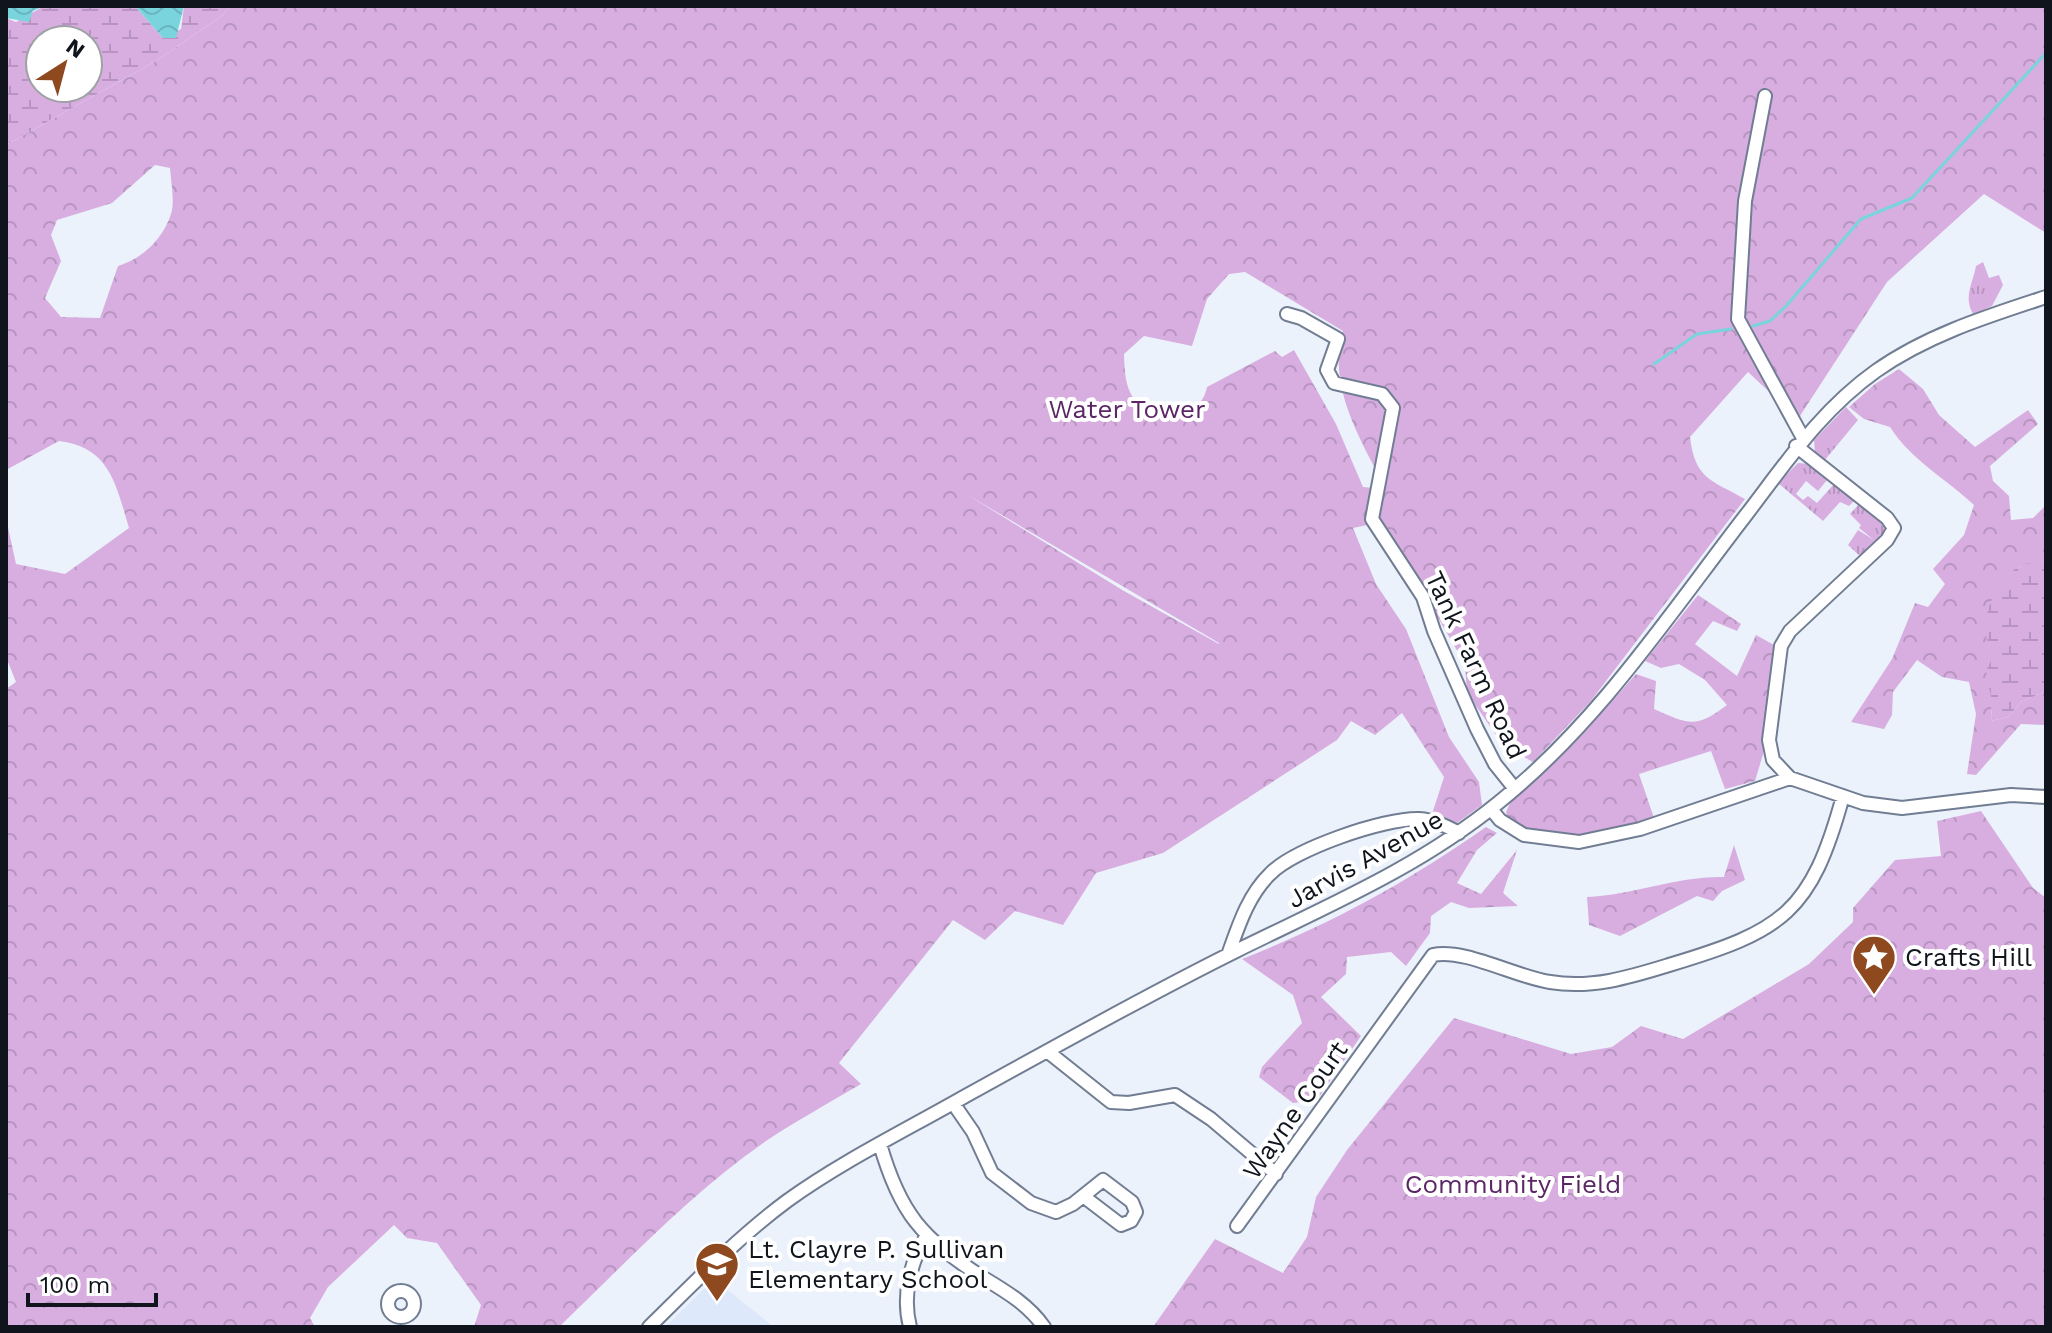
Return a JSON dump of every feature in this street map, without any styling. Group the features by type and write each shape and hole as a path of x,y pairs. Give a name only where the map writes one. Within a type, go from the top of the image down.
{"street":[{"path":"1765,96 1745,201 1738,319 1800,442 1887,518 1894,528 1887,540 1790,631 1782,643 1771,703 1769,740 1773,760 1790,778 1871,805 1911,809 2011,795 2046,797"},
{"name":"Jarvis Avenue","path":"649,1327 771,1213 880,1144 1228,955 1365,890 1459,833 1561,748 1602,702 1800,442 1848,394 1908,352 1971,322 2046,297"},
{"name":"Tank Farm Road","path":"1287,314 1301,318 1338,339 1327,370 1334,383 1382,394 1393,408 1372,519 1423,597 1434,631 1477,729 1505,780 1515,789"},
{"path":"1491,809 1500,820 1524,835 1579,842 1630,832 1790,778"},
{"name":"Wayne Court","path":"1237,1226 1426,961 1437,954 1460,955 1542,981 1589,984 1705,955 1752,937 1787,914 1812,882 1826,854 1843,796"},
{"path":"1228,955 1239,924 1263,882 1294,857 1406,819 1438,822 1459,833"},
{"path":"1047,1051 1111,1102 1129,1103 1160,1095 1175,1095 1211,1119 1276,1174"},
{"path":"953,1103 973,1132 988,1168 1011,1190 1049,1212 1064,1209 1083,1196"},
{"path":"880,1144 902,1207 927,1235 1023,1303 1044,1327"},
{"path":"910,1327 907,1299 910,1277 927,1235"}],"shaded area":[{"name":"Lt. Clayre P. Sullivan Elementary School","path":"714,1279 774,1327 665,1327"}],"green space":[{"path":"44,6 135,6 163,38 181,29 184,6 230,6 223,15 156,61 104,90 104,24 24,24 24,104 79,104 6,145 6,18 16,22"},
{"name":"Water Tower","path":"230,6 2046,6 2046,233 1984,194 1887,282 1798,419 1748,372 1690,437 1696,462 1707,477 1745,499 1590,702 1533,762 1503,745 1467,693 1465,664 1382,522 1353,528 1376,584 1406,629 1449,737 1479,782 1482,805 1457,823 1431,817 1444,777 1402,713 1375,735 1351,721 1337,740 1163,853 1096,873 1063,925 1015,911 985,940 953,920 839,1063 861,1084 766,1141 711,1183 559,1327 474,1327 481,1305 437,1243 407,1238 394,1225 328,1287 310,1318 315,1327 6,1327 6,689 16,682 6,657 6,518 16,564 65,574 129,528 115,483 90,451 59,441 6,470 6,145 79,104 104,104 104,90 156,61 223,15","holes":["155,165 170,168 172,209 163,232 143,253 118,266 100,318 61,317 45,298 61,261 51,235 57,220 112,203","1245,272 1343,331 1339,351 1343,393 1357,433 1386,489 1363,487 1336,424 1294,350 1282,357 1275,351 1207,387 1200,402 1180,414 1156,419 1134,399 1125,376 1124,354 1144,336 1192,346 1207,299 1229,274","966,494 1219,643 1219,644 1124,591"]},
{"path":"1983,262 1989,278 1999,275 2003,285 1992,306 1973,314 1969,302 1970,290 1976,266"},
{"path":"1899,369 1923,389 1939,415 1975,447 2028,410 2038,424 1990,466 1993,481 2009,496 2011,520 2033,518 2046,505 2046,561 2018,567 1995,653 1991,721 2008,717 2021,702 2046,691 2046,725 2021,724 1976,775 1967,774 1976,714 1969,682 1942,677 1917,660 1893,692 1892,715 1884,729 1851,722 1892,659 1915,603 1928,607 1945,584 1933,569 1964,535 1974,505 1918,459 1890,427 1864,419 1849,407 1875,384"},
{"path":"1846,407 1858,420 1824,461 1815,452 1814,440"},
{"path":"1798,463 1810,464 1827,480 1818,491 1806,481 1796,494 1803,500 1808,496 1817,503 1835,483 1855,500 1849,506 1840,502 1823,521 1778,483"},
{"path":"1860,503 1884,522 1887,529 1861,557 1848,545 1858,530 1874,540 1859,528 1861,525 1850,514"},
{"path":"2046,561 2046,691 2021,702 2008,717 1991,721 1992,702 1986,671 1995,653 1988,644 1986,632 1990,605 1995,592 2011,572 2024,565"},
{"path":"1698,595 1741,624 1737,631 1713,621 1695,644 1737,676 1756,635 1774,645 1764,751 1755,781 1725,789 1711,751 1639,774 1654,818 1637,825 1601,834 1562,837 1544,835 1509,823 1506,812 1510,803 1583,734 1636,674 1656,681 1654,709 1675,718 1699,721 1727,705 1705,680 1679,664 1661,668 1645,661"},
{"name":"Community Field","path":"1981,811 2033,888 2046,898 2046,1327 1153,1327 1215,1239 1283,1273 1307,1237 1316,1197 1347,1150 1454,1018 1571,1054 1612,1047 1641,1026 1683,1039 1809,964 1853,922 1853,908 1895,860 1941,856 1937,821"},
{"path":"1486,827 1497,833 1477,850 1457,883 1481,894 1517,850 1503,893 1518,906 1469,908 1451,902 1431,916 1430,933 1406,966 1391,952 1347,957 1346,974 1321,997 1361,1036 1317,1100 1293,1103 1259,1077 1262,1067 1302,1023 1293,995 1242,959 1308,931 1368,900"},
{"path":"1734,845 1745,880 1722,891 1713,901 1697,896 1620,936 1589,925 1587,897 1689,879 1724,877"}],"water":[{"path":"6,6 44,6 33,11 29,22 6,18"},
{"path":"135,6 184,6 176,38 163,38"}],"waterway":[{"path":"1753,326 1770,321 1786,306 1861,219 1912,198 2046,53"},
{"path":"1654,364 1697,334 1731,329"}],"place":[{"name":"Crafts Hill","path":"1874,996"},
{"name":"Lt. Clayre P. Sullivan Elementary School","path":"717,1303"}]}
